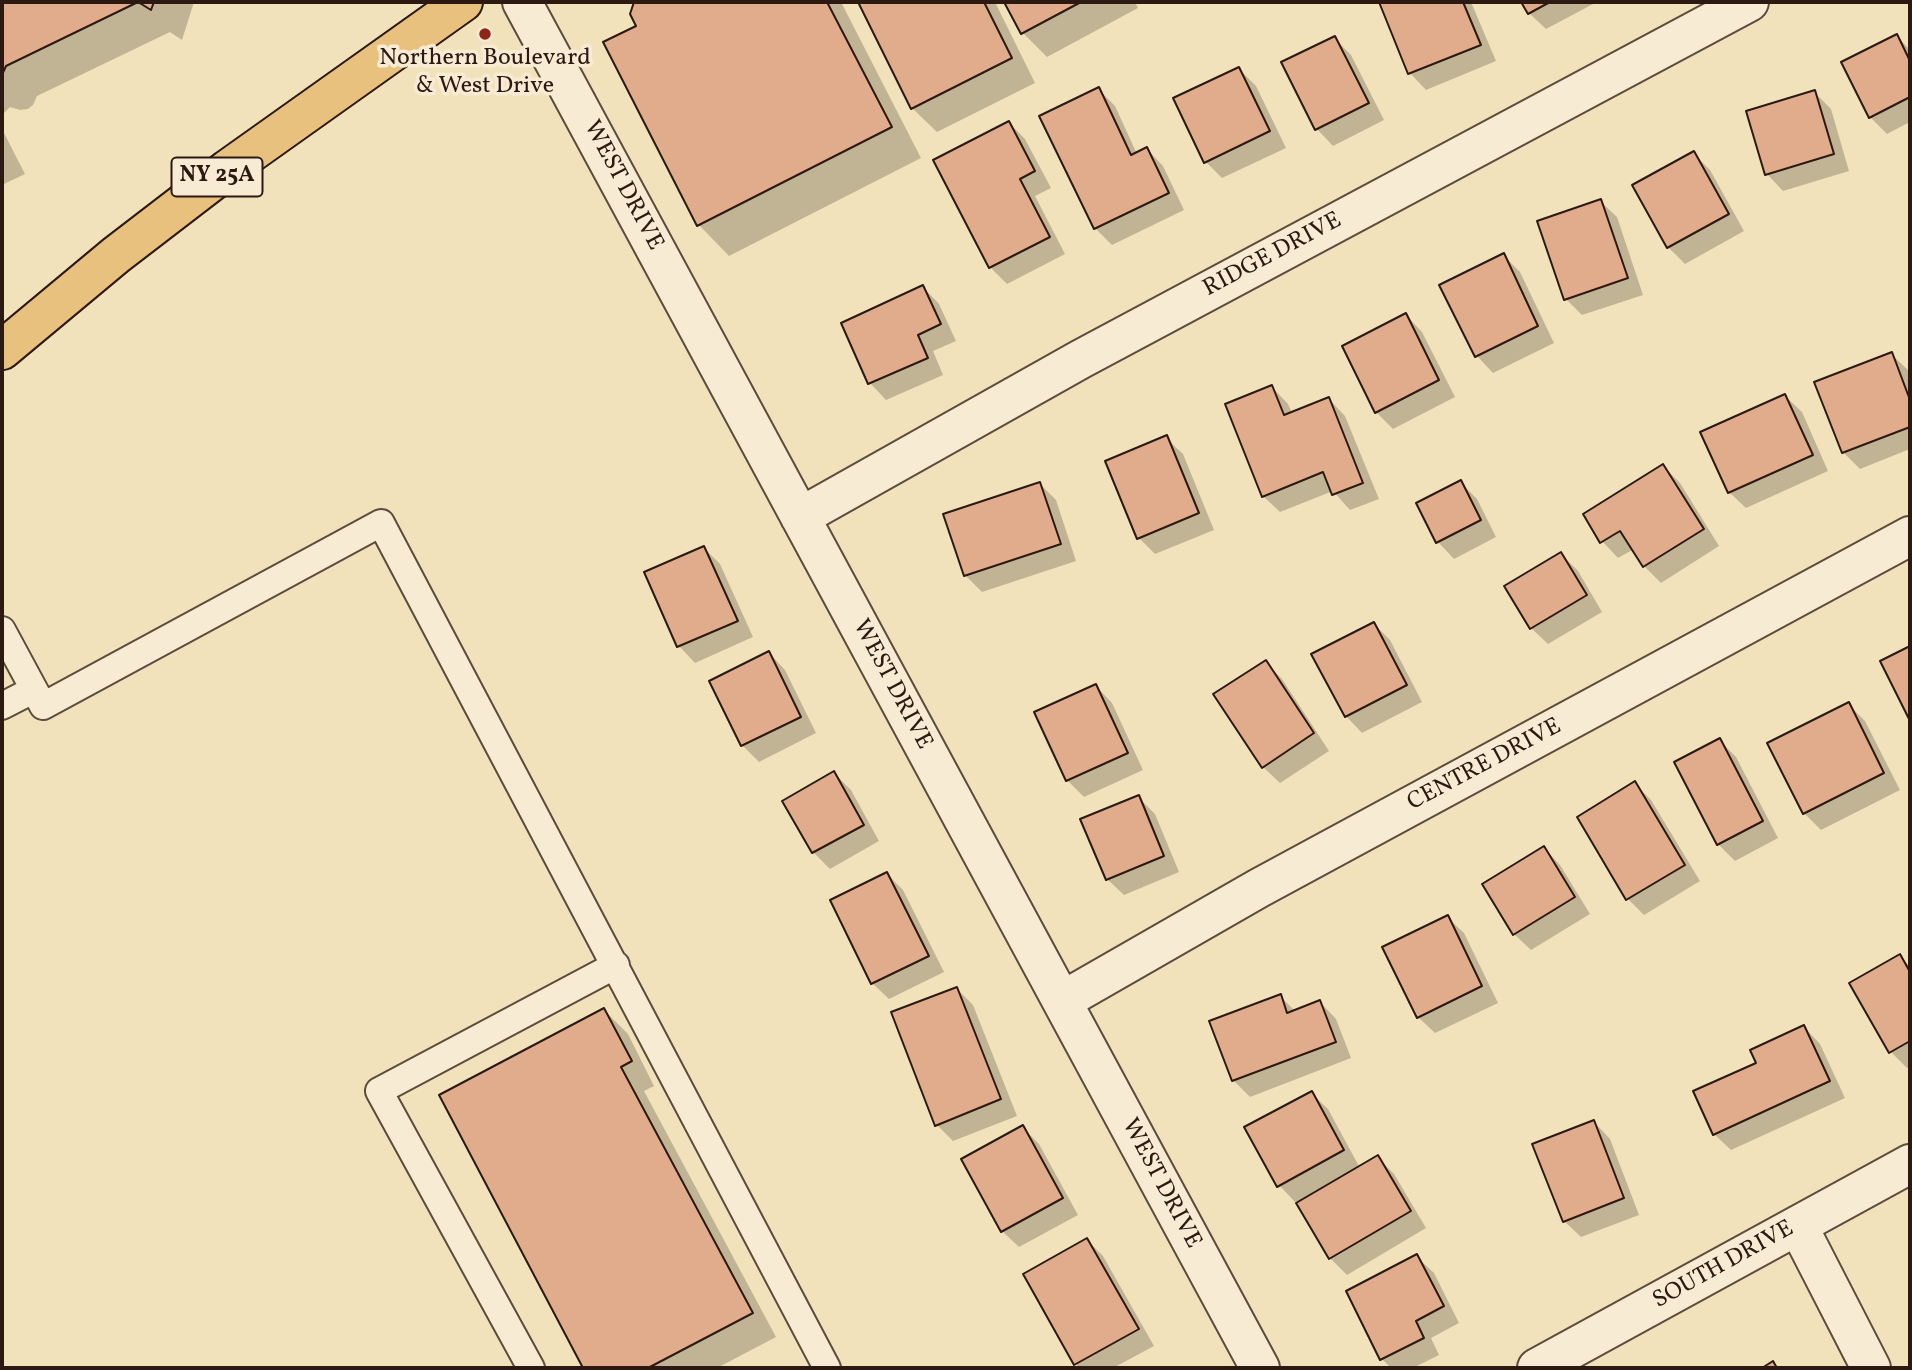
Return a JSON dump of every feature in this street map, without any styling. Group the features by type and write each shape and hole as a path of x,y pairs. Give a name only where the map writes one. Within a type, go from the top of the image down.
{"main road":[{"name":"NY 25A","path":"2,350 116,255 228,169 463,2"}],"street":[{"name":"WEST DRIVE","path":"522,2 1259,1368"},
{"name":"RIDGE DRIVE","path":"800,517 1081,359 1749,2"},
{"name":"CENTRE DRIVE","path":"1062,1001 1259,888 1910,536"},
{"name":"SOUTH DRIVE","path":"1537,1368 1910,1164"},
{"path":"1798,1226 1871,1368"}],"lane":[{"path":"2,630 43,706 382,523 827,1368"},
{"path":"2,706 33,690"},
{"path":"531,1368 379,1091 616,965"}],"building":[{"path":"2,2 138,2 6,66 2,75"},
{"path":"138,2 154,2 151,10"},
{"path":"634,2 827,2 892,127 697,226 603,42 636,26 630,14"},
{"path":"858,2 984,2 1012,58 911,109"},
{"path":"1004,2 1081,2 1021,34"},
{"path":"1379,2 1463,2 1481,45 1408,74"},
{"path":"1521,2 1550,2 1528,14"},
{"path":"1897,34 1910,61 1910,97 1869,118 1841,62"},
{"path":"1335,36 1369,103 1315,130 1281,62"},
{"path":"1239,67 1270,131 1204,163 1173,98"},
{"path":"1099,87 1131,155 1147,147 1169,193 1094,229 1039,116"},
{"path":"1815,90 1834,154 1765,175 1746,111"},
{"path":"1009,121 1035,171 1020,179 1050,237 989,268 933,160"},
{"path":"1694,151 1729,214 1667,248 1632,185"},
{"path":"1601,199 1628,278 1564,300 1537,221"},
{"path":"1504,253 1538,326 1475,357 1439,285"},
{"path":"923,285 941,324 918,335 928,358 868,384 841,323"},
{"path":"1406,313 1439,380 1375,413 1342,346"},
{"path":"1892,352 1910,400 1910,427 1842,453 1814,382"},
{"path":"1272,385 1284,415 1329,397 1363,483 1332,495 1323,472 1262,497 1225,404"},
{"path":"1785,394 1813,455 1728,493 1700,432"},
{"path":"1167,435 1199,513 1137,539 1105,461"},
{"path":"1663,464 1704,529 1643,567 1620,531 1600,543 1583,514"},
{"path":"1461,480 1481,520 1436,543 1416,503"},
{"path":"1040,482 1061,544 964,576 943,514"},
{"path":"704,546 738,621 677,647 644,572"},
{"path":"1561,552 1587,595 1530,629 1504,586"},
{"path":"1374,622 1407,685 1345,717 1311,654"},
{"path":"1910,646 1910,721 1880,661"},
{"path":"769,651 801,717 741,746 709,681"},
{"path":"1266,660 1314,733 1262,768 1213,694"},
{"path":"1096,684 1128,753 1066,781 1034,712"},
{"path":"1849,702 1884,773 1803,814 1767,743"},
{"path":"1720,738 1763,821 1717,845 1674,762"},
{"path":"834,771 864,825 812,853 782,801"},
{"path":"1635,781 1685,865 1626,900 1577,817"},
{"path":"1139,795 1164,856 1106,880 1080,819"},
{"path":"1544,846 1575,897 1513,935 1482,884"},
{"path":"887,872 929,956 871,984 830,900"},
{"path":"1448,915 1482,986 1417,1018 1382,947"},
{"path":"1900,954 1910,972 1910,1041 1889,1053 1849,983"},
{"path":"957,987 1001,1099 935,1126 891,1012"},
{"path":"1281,994 1287,1013 1320,1000 1336,1042 1232,1081 1209,1021"},
{"path":"604,1008 632,1061 621,1067 753,1313 648,1368 583,1368 439,1095"},
{"path":"1804,1025 1830,1081 1713,1135 1693,1091 1756,1063 1750,1050"},
{"path":"1312,1091 1344,1150 1277,1187 1244,1127"},
{"path":"1594,1120 1624,1198 1563,1222 1532,1144"},
{"path":"1023,1125 1063,1198 1001,1232 961,1159"},
{"path":"1378,1155 1411,1211 1329,1259 1296,1203"},
{"path":"1087,1238 1139,1329 1074,1365 1023,1274"},
{"path":"1417,1254 1444,1306 1416,1321 1424,1338 1380,1360 1346,1291"},
{"path":"1773,1361 1777,1368 1762,1368"}],"place":[{"name":"Northern Boulevard & West Drive","path":"485,34"}]}
